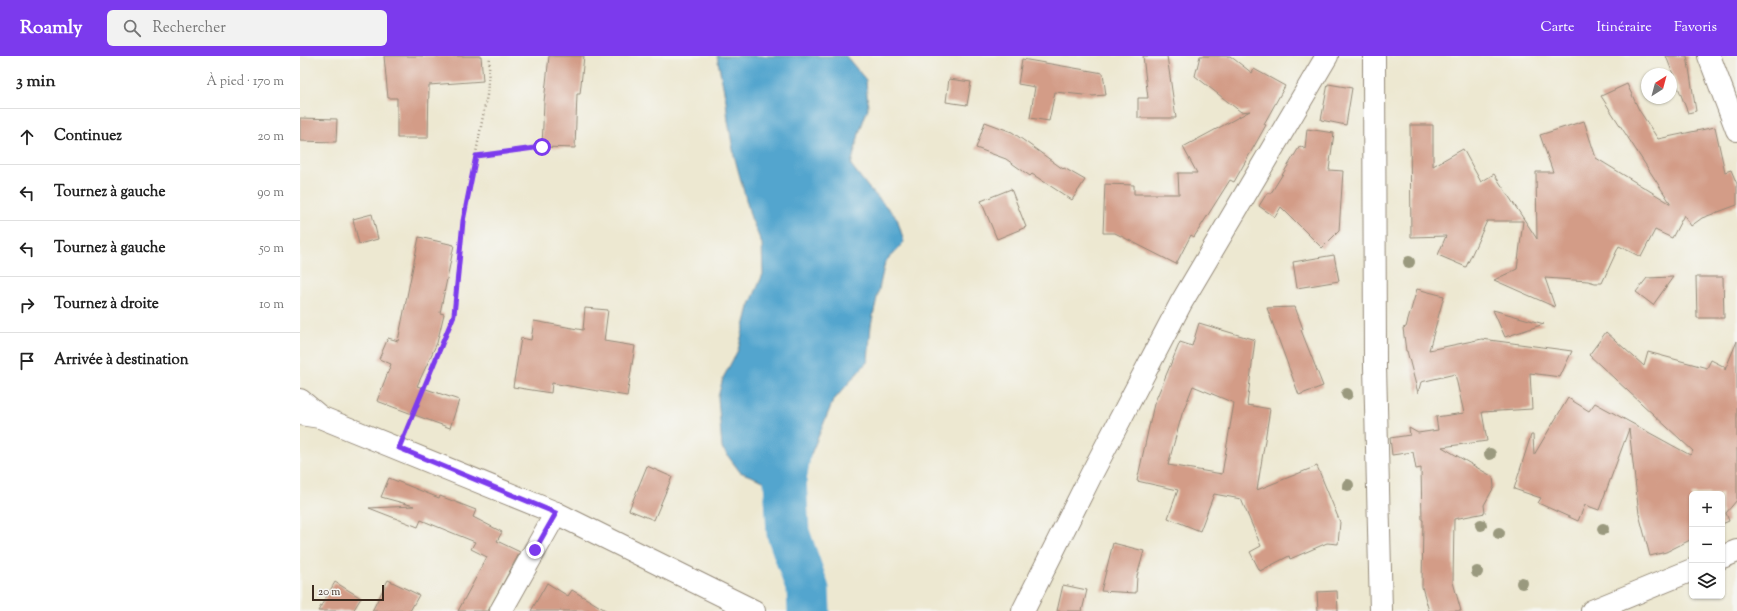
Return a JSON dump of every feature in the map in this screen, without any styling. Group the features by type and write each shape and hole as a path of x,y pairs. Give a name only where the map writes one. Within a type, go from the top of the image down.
{"street":[{"path":"1023,611 1091,475 1181,303 1327,56"},
{"path":"1374,56 1375,366 1381,611"},
{"path":"1709,56 1737,130"},
{"path":"300,400 310,415 399,448 556,513 754,611"},
{"path":"501,611 556,513"},
{"path":"1725,556 1737,551"},
{"path":"1592,611 1689,571"}],"path":[{"path":"399,448 454,315 463,221 487,94 490,56"},
{"path":"476,156 542,147"}],"water":[{"path":"717,56 846,56 866,80 868,108 860,130 851,165 868,187 897,218 904,242 885,262 871,325 868,361 833,401 811,454 802,471 785,480 766,482 740,472 722,448 718,397 723,378 738,350 749,307 763,274 762,244 751,218 734,155 726,101"}],"building":[{"path":"384,56 481,56 483,81 429,85 428,138 397,138 397,98 388,98"},
{"path":"549,56 584,56 580,94 577,94 575,148 542,147 544,102"},
{"path":"1143,56 1167,56 1176,118 1138,118 1138,98 1148,98"},
{"path":"1200,56 1230,56 1252,73 1254,69 1285,86 1264,124 1266,125 1234,182 1230,180 1194,237 1191,235 1176,264 1115,233 1103,233 1105,184 1134,185 1134,194 1179,194 1178,173 1197,173 1183,147 1250,111 1241,112 1195,76"},
{"path":"1666,56 1687,56 1696,111 1688,113 1677,84 1677,68 1671,68"},
{"path":"1022,59 1103,73 1106,95 1093,96 1055,92 1049,121 1030,118 1035,87 1018,84"},
{"path":"949,79 971,82 967,105 946,102"},
{"path":"1328,84 1352,88 1346,125 1321,120"},
{"path":"1627,84 1639,110 1658,139 1715,127 1725,172 1731,170 1737,184 1737,205 1702,218 1691,226 1684,215 1672,238 1655,230 1641,257 1619,246 1602,283 1545,278 1555,307 1494,280 1517,269 1523,221 1487,221 1466,267 1438,255 1446,236 1411,237 1410,125 1433,125 1433,166 1463,149 1481,182 1494,174 1537,239 1536,172 1553,172 1540,135 1584,121 1596,158 1671,204 1601,96"},
{"path":"300,118 337,119 336,142 300,141"},
{"path":"985,122 1012,132 1063,169 1064,168 1085,180 1072,200 1032,174 1030,176 1006,159 976,148"},
{"path":"1307,129 1334,133 1329,170 1343,171 1339,231 1322,248 1281,207 1275,217 1259,206 1267,193 1271,193 1300,146 1305,149"},
{"path":"1011,189 1026,227 997,239 981,201"},
{"path":"372,214 378,239 359,244 353,219"},
{"path":"419,237 454,245 440,313 444,314 437,343 417,386 459,400 450,428 377,401 391,364 379,359 388,338 398,341"},
{"path":"1334,255 1339,281 1297,288 1293,262"},
{"path":"1673,277 1653,305 1636,292 1647,278"},
{"path":"1696,277 1723,277 1724,318 1697,318"},
{"path":"1417,289 1444,296 1429,350 1482,339 1572,351 1560,377 1530,373 1532,409 1482,412 1487,441 1442,447 1493,477 1494,487 1484,505 1485,513 1454,519 1453,582 1461,611 1429,611 1422,587 1423,520 1421,468 1416,469 1413,452 1392,455 1390,438 1410,435 1409,428 1418,433 1438,430 1436,417 1464,413 1455,374 1421,382 1418,393 1406,351 1403,328 1406,327"},
{"path":"1295,307 1303,329 1301,330 1323,386 1299,395 1267,308"},
{"path":"585,308 608,310 604,341 635,346 627,396 552,383 551,393 513,387 521,338 531,340 534,321 583,330"},
{"path":"1493,310 1544,324 1505,337"},
{"path":"1199,323 1255,340 1247,405 1270,409 1257,490 1317,466 1340,522 1338,544 1327,543 1290,559 1289,556 1260,571 1250,552 1261,546 1241,499 1214,494 1200,531 1168,518 1178,490 1137,481 1154,404 1180,342 1192,346","holes":["1193,386 1234,403 1222,474 1168,465 1182,414"]},
{"path":"1606,332 1644,366 1648,352 1707,368 1711,360 1725,367 1725,370 1737,341 1737,500 1726,513 1729,521 1725,523 1725,491 1689,491 1689,540 1666,552 1650,556 1639,514 1629,429 1599,510 1585,505 1578,521 1538,503 1541,498 1514,489 1531,435 1533,435 1534,455 1568,398 1589,411 1595,403 1690,455 1693,451 1589,355"},
{"path":"647,466 672,477 654,520 629,510"},
{"path":"389,478 439,498 440,496 476,510 473,517 502,532 497,541 520,552 488,611 458,611 487,557 471,549 475,542 421,520 418,527 369,508 414,506 381,497"},
{"path":"1113,543 1144,551 1137,576 1136,593 1101,591"},
{"path":"388,580 419,595 410,611 372,611"},
{"path":"335,582 361,598 353,611 318,611"},
{"path":"547,583 568,596 572,590 607,611 531,611"},
{"path":"1063,585 1087,590 1082,611 1057,611"},
{"path":"1337,591 1338,611 1318,611 1317,592"}],"waterway":[{"path":"794,422 785,480 788,533 808,590 809,611"}],"route":[{"path":"535,550 556,513 399,448 454,315 463,221 476,156 542,147"}]}
